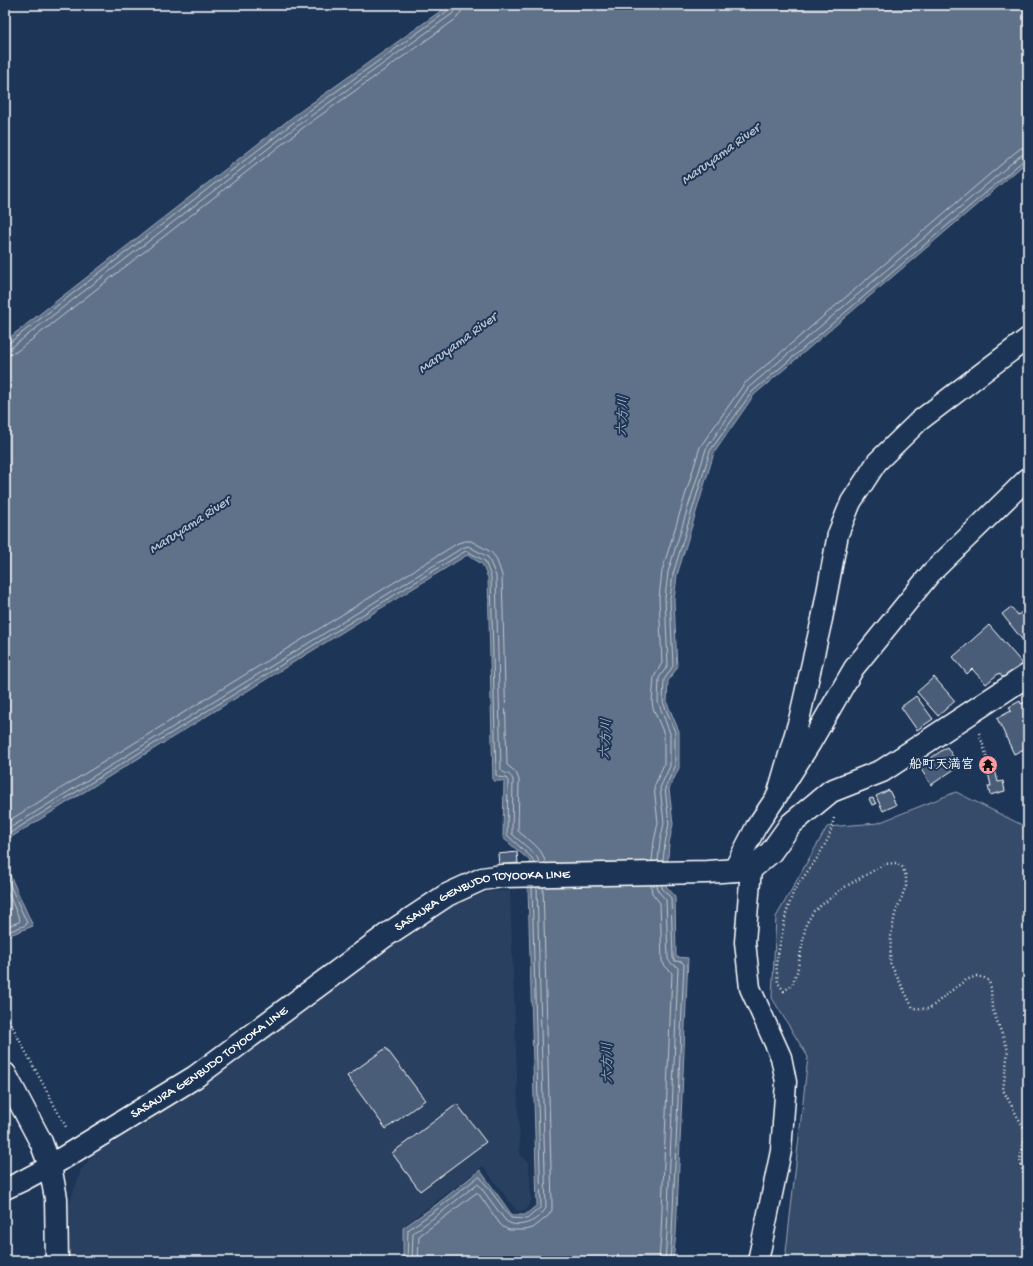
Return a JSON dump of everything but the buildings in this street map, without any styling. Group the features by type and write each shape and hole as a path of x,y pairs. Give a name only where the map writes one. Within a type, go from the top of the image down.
{"main road":[{"path":"742,870 771,852 791,824 830,791 882,771 1028,675"},
{"name":"SASAURA GENBUDO TOYOOKA LINE","path":"50,1166 195,1077 385,936 447,894 482,879 502,876 680,873 742,870"},
{"path":"5,1074 41,1142 50,1166 56,1198 57,1261"}],"street":[{"path":"777,796 800,720 822,619 838,534 852,502 877,462 919,421 1028,338"},
{"path":"758,1261 781,1151 786,1082 781,1057 750,988 745,942 742,870 756,827 810,744 854,668 931,573 1028,478"},
{"path":"5,1189 22,1182 50,1166"}],"path":[{"path":"971,712 988,760"},
{"path":"829,837 818,857 794,890 786,914 776,964 778,983 784,991 792,985 797,972 806,924 814,911 843,888 885,864 896,863 902,867 906,876 906,886 895,914 891,936 890,963 913,1008 930,1009 966,980 977,976 989,981 991,988 992,1008 1008,1050 1003,1090 1026,1132 1020,1159 1025,1182 1028,1187"},
{"path":"5,1013 66,1128"}],"shaded area":[{"path":"956,792 1028,828 1028,1261 785,1261 808,1057 772,998 776,917 827,827 878,823"},
{"path":"510,891 520,1155 529,1162 531,1201 526,1211 516,1210 483,1166 402,1227 401,1261 68,1261 66,1213 81,1170 94,1154 151,1120 211,1075 442,909 487,892"}],"water":[{"path":"449,5 1028,5 1028,161 754,395 714,453 677,575 674,600 677,668 668,681 667,703 679,731 679,768 669,789 673,824 669,843 666,886 675,896 676,957 688,958 676,1234 673,1261 403,1261 403,1228 437,1204 480,1170 512,1215 525,1215 537,1205 528,887 530,861 503,838 504,781 493,781 488,578 482,564 467,555 5,841 5,341 295,115"},
{"path":"5,864 33,926 5,937"}],"place":[{"name":"船町天満宮","path":"988,765"}],"water label":[{"name":"Maruyama River","path":"721,155"},
{"name":"Maruyama River","path":"458,344"},
{"name":"六方川","path":"624,416"},
{"name":"Maruyama River","path":"190,526"},
{"name":"六方川","path":"607,739"},
{"name":"六方川","path":"609,1063"}]}
